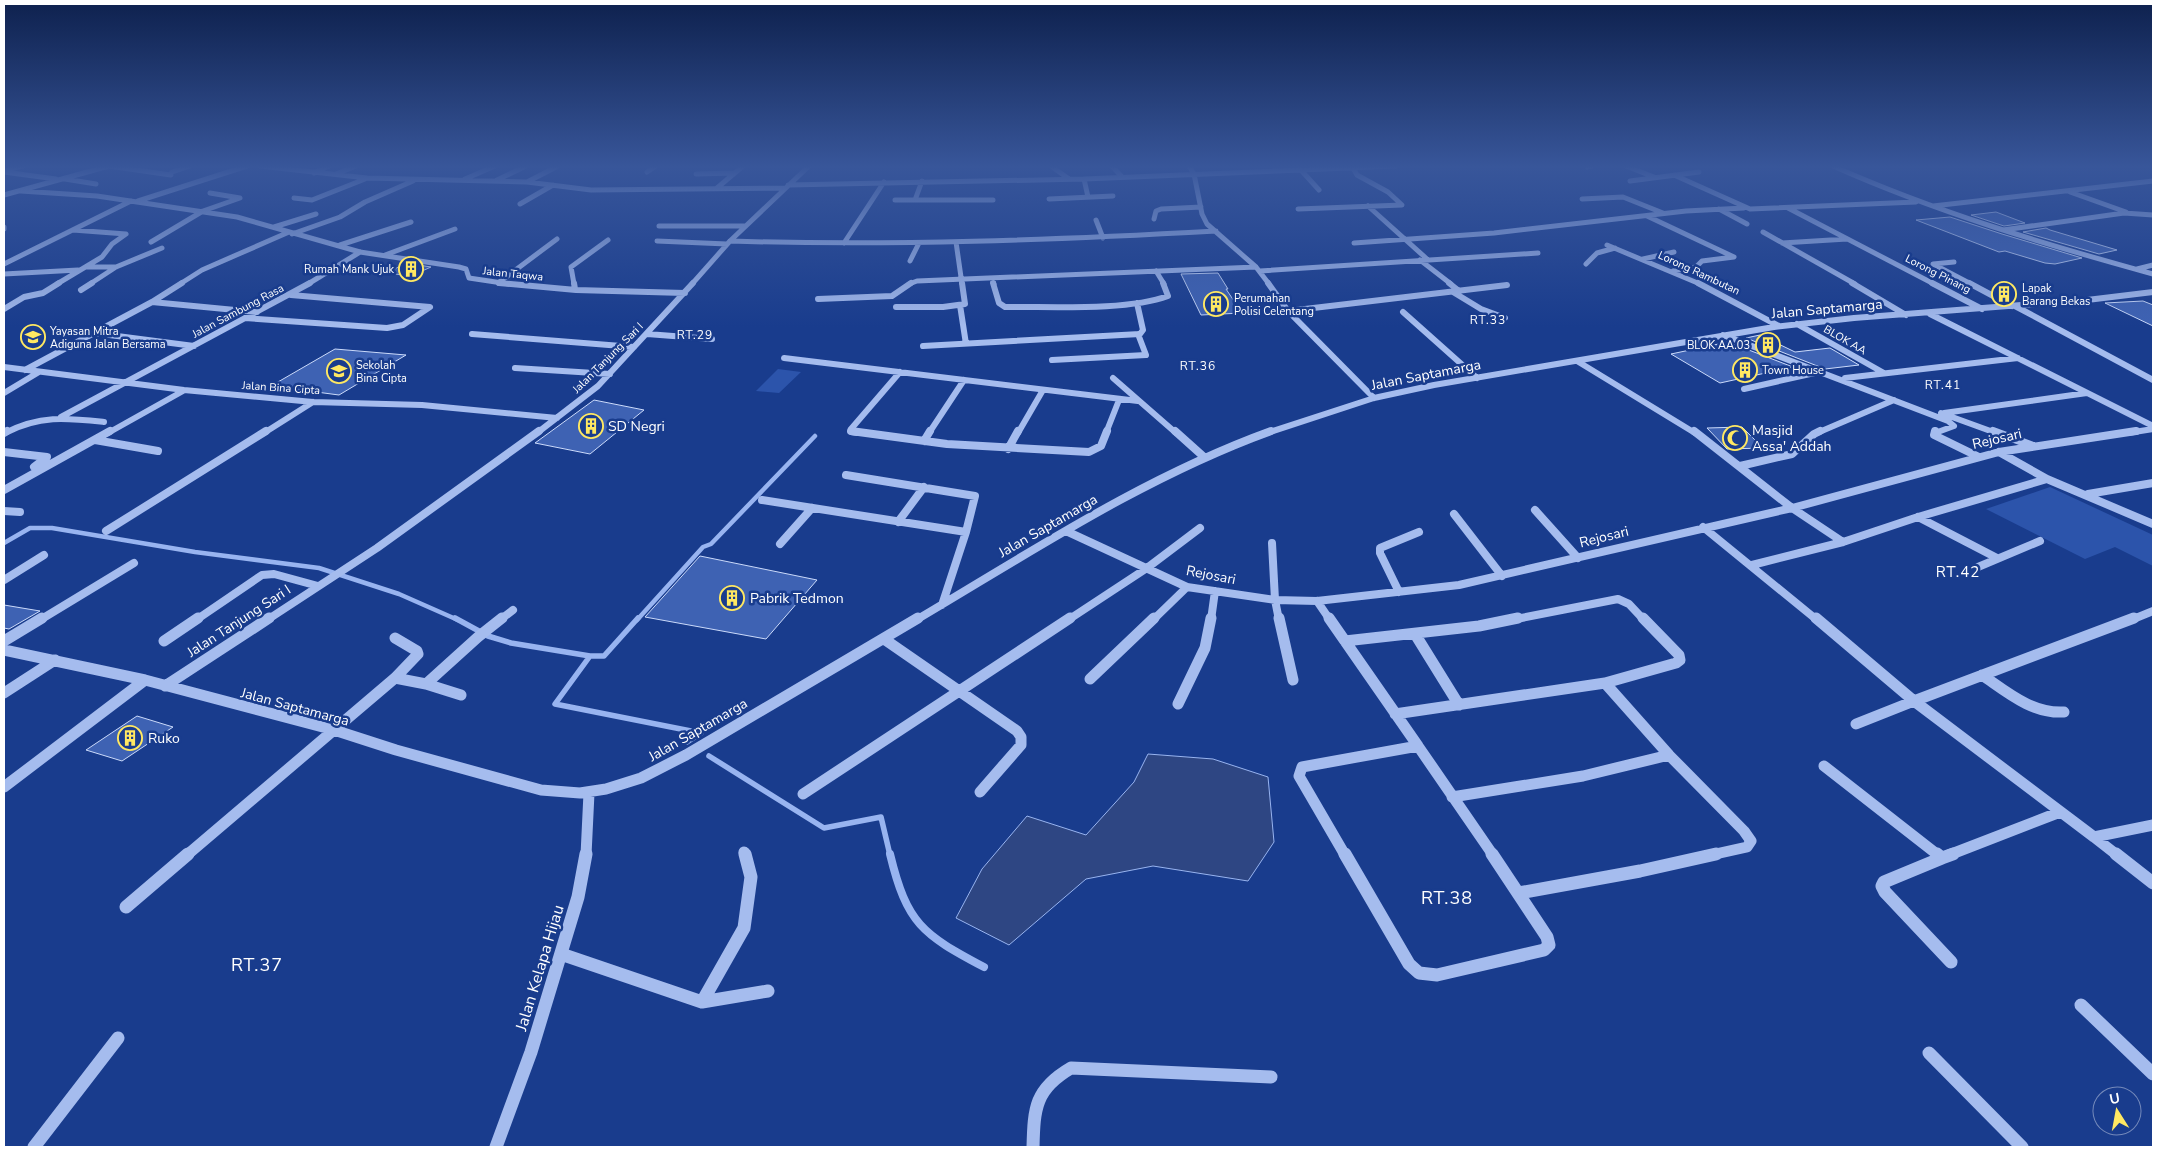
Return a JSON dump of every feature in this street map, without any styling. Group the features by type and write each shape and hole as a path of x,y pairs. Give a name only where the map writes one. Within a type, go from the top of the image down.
{"street":[{"path":"4,264 94,220"},
{"path":"151,242 187,220"},
{"path":"250,220 261,223"},
{"path":"274,227 298,220"},
{"path":"25,370 152,302 202,270 290,233 332,220"},
{"name":"Jalan Tanjung Sari I","path":"165,686 346,568 458,491 590,394 752,220"},
{"path":"844,244 860,220"},
{"path":"1096,220 1103,238"},
{"path":"1205,220 1258,269 1288,311 1374,398"},
{"path":"1383,220 1456,291 1481,309 1505,318"},
{"path":"1354,243 1494,234 1615,220"},
{"path":"1655,220 1734,257 1702,261 1696,267 1673,271"},
{"path":"1739,220 1747,224"},
{"name":"Lorong Pinang","path":"1810,220 1982,309"},
{"path":"1969,220 2000,231 2153,274"},
{"path":"2000,231 2081,220"},
{"path":"340,245 412,222"},
{"name":"Jalan Taqwa","path":"261,223 360,252 459,267 466,269 469,278 498,284 685,293"},
{"path":"659,226 745,226"},
{"path":"384,255 456,229"},
{"path":"4,309 24,297 43,293 102,257 112,244 126,234 104,230 73,230"},
{"path":"657,241 844,244 919,243 1103,238 1216,231"},
{"path":"1763,232 1907,315"},
{"path":"498,284 557,239"},
{"path":"1782,243 1847,239"},
{"path":"575,289 571,267 573,264 608,240"},
{"path":"896,307 960,305 966,302 956,242"},
{"path":"910,261 919,243"},
{"name":"Lorong Rambutan","path":"1607,245 1673,271 1723,294 1779,326"},
{"path":"81,290 116,267 162,248"},
{"path":"1586,264 1597,253 1615,248"},
{"name":"Jalan Sambung Rasa","path":"61,418 122,383 291,295 360,252"},
{"path":"1642,259 1674,252"},
{"path":"818,299 885,297 901,292 911,282 1156,271 1258,269 1538,253"},
{"path":"1954,262 1934,264 2153,380"},
{"path":"2137,269 2153,265"},
{"path":"4,274 116,267"},
{"path":"992,278 999,303 1003,307 1137,303 1162,300 1168,296 1168,292 1156,271"},
{"path":"1288,311 1507,285"},
{"name":"Jalan Saptamarga","path":"4,648 145,680 334,730 396,750 541,790 589,793 641,778 686,755 1066,531 1204,457 1269,432 1374,398 1477,378 1779,326 1930,314 2153,292"},
{"path":"245,318 387,328 403,325 430,307 291,295"},
{"path":"152,302 257,312"},
{"path":"923,346 1138,334 1143,330 1137,303"},
{"path":"960,305 966,344"},
{"path":"1403,312 1477,378"},
{"path":"1930,314 2088,393 2153,428"},
{"name":"BLOK AA","path":"1797,324 1884,373"},
{"path":"94,333 194,346"},
{"path":"472,334 634,347"},
{"path":"647,334 712,339"},
{"path":"1052,360 1146,355 1138,334"},
{"path":"1723,335 1948,421 1954,426 1935,431 1934,435 1978,457"},
{"path":"784,358 1138,401"},
{"path":"2018,358 1845,378 2033,446"},
{"path":"1577,361 1674,418 1740,466 1792,508 1843,542"},
{"name":"Jalan Bina Cipta","path":"4,367 122,383 313,402 422,405 557,418"},
{"path":"515,368 610,374"},
{"path":"4,393 39,372"},
{"path":"900,372 850,431 924,441 1008,449 1086,452 1097,450 1101,446 1119,400"},
{"path":"1744,389 1819,372"},
{"path":"1113,378 1204,457"},
{"path":"924,441 964,380"},
{"path":"4,490 184,390"},
{"path":"1008,449 1043,390"},
{"path":"1942,413 2088,393"},
{"path":"1740,466 1792,454 1820,430 1894,400"},
{"path":"106,531 313,402"},
{"path":"4,433 20,424 35,419 61,418 104,422"},
{"name":"Rejosari","path":"1066,531 1187,587 1275,600 1317,601 1459,585 1703,527 1792,508 1999,452 2153,428"},
{"path":"95,440 158,451"},
{"path":"4,452 46,457 45,460 4,485"},
{"path":"1999,452 2047,478 2088,494 2153,524"},
{"path":"846,475 974,496 975,500 966,532 942,605"},
{"path":"1752,565 1843,542 2047,478"},
{"path":"2088,494 2153,483"},
{"path":"898,522 924,487"},
{"path":"762,500 966,532"},
{"path":"780,544 812,508"},
{"path":"1535,510 1578,558"},
{"path":"4,511 20,512"},
{"path":"1454,514 1502,576"},
{"path":"1918,517 1998,558"},
{"path":"1703,527 1752,565 1914,702 2153,883"},
{"path":"803,794 1147,568 1200,528"},
{"path":"1399,592 1380,552 1380,548 1420,532"},
{"path":"1978,567 2040,541"},
{"path":"1272,542 1275,600 1293,680"},
{"path":"4,580 44,555"},
{"path":"4,648 134,563"},
{"path":"164,641 262,575 274,574 318,586"},
{"path":"1090,679 1187,587"},
{"path":"1178,704 1205,648 1215,591"},
{"path":"1345,641 1415,634 1514,620 1614,599 1622,600 1628,604 1678,655 1680,660 1676,664 1604,683 1395,714"},
{"path":"1317,601 1418,746 1519,893 1547,937 1549,945 1544,950 1432,976 1419,973 1409,964 1299,776 1302,767 1418,746"},
{"path":"426,684 481,634 513,610"},
{"path":"1856,724 2151,613"},
{"path":"1415,634 1459,705"},
{"path":"126,907 395,678 418,654 411,646 395,638"},
{"path":"884,639 1017,731 1022,740 1021,745 980,792"},
{"path":"4,693 54,660"},
{"path":"1982,675 2039,710 2054,713 2064,712"},
{"path":"395,678 426,684 461,695"},
{"path":"4,787 145,680"},
{"path":"1519,893 1640,871 1750,845 1749,837 1744,831 1669,755 1604,683"},
{"path":"1452,797 1583,776 1669,755"},
{"path":"1824,766 1942,858"},
{"name":"Jalan Kelapa Hijau","path":"496,1147 531,1052 578,897 584,873 589,793"},
{"path":"1951,962 1885,892 1882,886 1884,882 2060,812"},
{"path":"2094,837 2153,825"},
{"path":"702,1002 744,928 751,877 744,852"},
{"path":"561,954 702,1002 768,991"},
{"path":"2081,1005 2153,1074"},
{"path":"34,1147 118,1038"},
{"path":"1929,1053 2022,1147"},
{"path":"1033,1147 1034,1114 1042,1090 1054,1076 1071,1068 1271,1077"}],"shaded area":[{"path":"778,369 801,372 779,393 756,391"},
{"path":"2050,487 2153,535 2153,566 2115,547 2085,559 1986,509"},
{"path":"1148,754 1213,759 1268,777 1274,842 1248,881 1153,866 1086,879 1009,945 956,918 982,869 1027,816 1086,835 1134,782"}],"building":[{"path":"1916,220 1958,220 2082,258 2055,264 2045,263 2005,251 1999,252"},
{"path":"1985,220 2016,220 2025,223 2004,226"},
{"path":"2046,228 2117,250 2099,254 2023,232"},
{"name":"Rumah Mank Ujuk","path":"406,263 431,267 411,276 387,273"},
{"path":"1218,273 1242,313 1201,315 1181,274"},
{"path":"2143,301 2153,305 2153,326 2105,303"},
{"path":"1760,335 1795,352 1830,348 1859,365 1825,369 1746,338"},
{"path":"1728,342 1793,367 1720,383 1671,354"},
{"name":"Sekolah Bina Cipta","path":"335,349 406,355 339,395 271,386"},
{"name":"SD Negri","path":"594,400 644,410 590,454 535,443"},
{"name":"Masjid Assa' Addah","path":"1742,427 1763,448 1727,449 1707,428"},
{"name":"Pabrik Tedmon","path":"700,556 817,580 766,639 645,617"},
{"path":"4,605 40,611 9,629 4,628"},
{"name":"Ruko","path":"137,716 173,727 122,761 86,750"}],"waterway":[{"path":"637,620 703,547 711,544 815,436"},
{"path":"4,543 30,528 52,528 195,552 319,568 399,594 458,620"},
{"path":"455,618 488,636 511,643 590,656"},
{"path":"590,656 604,656 638,618"},
{"path":"590,656 555,704 701,733 687,742"},
{"path":"709,756 824,828 881,817 890,855"},
{"path":"890,854 903,897 920,924 931,935 984,967"}],"place":[{"name":"Rumah Mank Ujuk","path":"411,269"},
{"name":"Lapak Barang Bekas","path":"2004,294"},
{"name":"Perumahan Polisi Celentang","path":"1216,304"},
{"name":"Yayasan Mitra Adiguna Jalan Bersama","path":"33,337"},
{"name":"BLOK AA.03","path":"1768,345"},
{"name":"Town House","path":"1745,370"},
{"name":"Sekolah Bina Cipta","path":"339,371"},
{"name":"SD Negri","path":"591,426"},
{"name":"Masjid Assa' Addah","path":"1735,438"},
{"name":"Pabrik Tedmon","path":"732,598"},
{"name":"Ruko","path":"130,738"}],"district":[{"name":"RT.33","path":"1488,320"},
{"name":"RT.29","path":"695,335"},
{"name":"RT.36","path":"1198,366"},
{"name":"RT.41","path":"1943,385"},
{"name":"RT.42","path":"1958,572"},
{"name":"RT.38","path":"1447,898"},
{"name":"RT.37","path":"257,965"}]}
